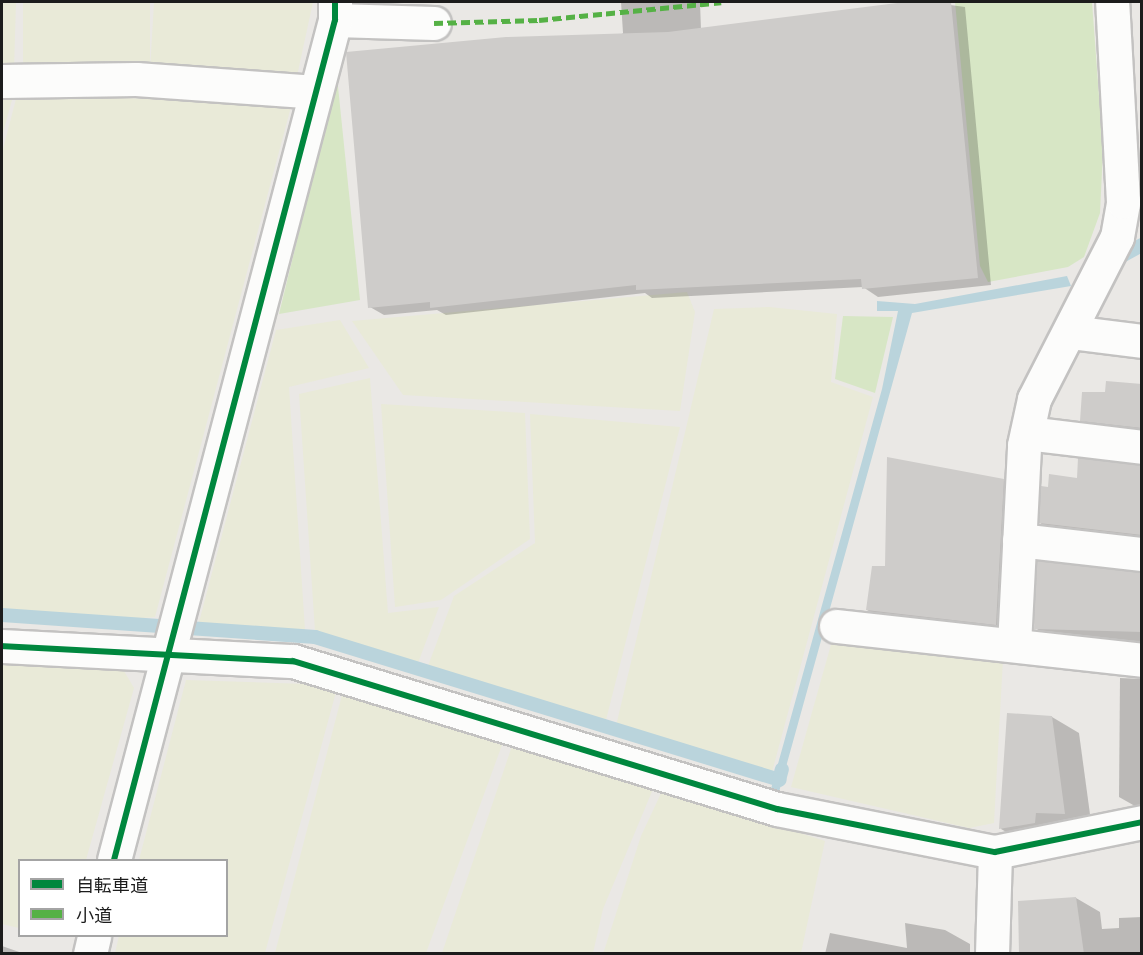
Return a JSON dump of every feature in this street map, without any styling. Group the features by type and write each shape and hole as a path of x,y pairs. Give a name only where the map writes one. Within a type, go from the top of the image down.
{"street":[{"path":"1014,645 1026,433 1034,399 1117,237 1123,202 1112,2"},
{"path":"115,859 316,92 335,10 434,23"},
{"path":"2,81 136,80 316,92"},
{"path":"1070,332 1142,341"},
{"path":"1026,433 1142,447"},
{"path":"1019,540 1142,554"},
{"path":"836,626 1142,660"},
{"path":"2,646 166,657 293,661 777,809 995,852 1142,822"},
{"path":"992,954 995,852"},
{"path":"90,954 94,937"}],"green space":[{"path":"2,2 16,2 14,70 2,70"},
{"path":"23,2 150,2 150,68 23,68"},
{"path":"154,2 313,2 297,76 150,71"},
{"path":"955,2 1092,2 1103,150 1100,213 1084,257 1068,267 988,282 980,266"},
{"path":"337,77 360,300 279,314"},
{"path":"2,93 14,93 2,136"},
{"path":"17,95 292,103 155,617 117,620 2,610 2,153"},
{"path":"687,292 695,312 680,411 403,395 352,321"},
{"path":"769,307 837,314 831,382 873,397 772,772 616,726 714,309"},
{"path":"843,316 893,317 875,393 835,379"},
{"path":"340,320 369,368 289,387 305,630 198,626 276,330"},
{"path":"370,378 388,613 439,607 418,663 315,631 299,394"},
{"path":"381,404 525,413 530,539 441,600 395,607"},
{"path":"530,414 680,427 606,720 428,666 454,596 535,543"},
{"path":"832,641 1003,659 994,823 969,828 791,787"},
{"path":"2,659 124,671 134,688 86,859 18,859 18,928 2,924"},
{"path":"186,680 306,684 336,692 265,953 115,953 119,937 228,937 228,859 139,859"},
{"path":"342,695 502,745 426,953 275,953"},
{"path":"512,746 653,789 603,909 593,953 442,953"},
{"path":"663,789 825,841 801,953 603,954 641,836"}],"water":[{"path":"1067,276 1071,286 912,313 779,792 771,789 882,389 898,311 877,311 877,301 915,304"}],"building":[{"path":"905,2 951,2 978,278 862,289 861,279 636,290 636,285 430,308 430,302 368,308 346,52 506,37 668,32"},
{"path":"1106,381 1142,384 1142,428 1080,421 1082,392 1105,392"},
{"path":"887,457 1004,479 996,625 866,610 872,566 885,566"},
{"path":"1078,458 1142,465 1142,535 1039,523 1041,486 1048,487 1049,474 1077,478"},
{"path":"1037,561 1142,572 1142,632 1034,629"},
{"path":"1007,713 1052,716 1065,814 1036,813 1035,823 999,829"},
{"path":"1076,897 1084,954 1019,954 1018,901"}],"waterway":[{"path":"1111,262 1142,245"},
{"path":"2,615 315,637 779,780 782,769"}],"marked path":[{"path":"434,23 539,20 721,2"}],"cycle path":[{"path":"114,859 335,20 335,2"},
{"path":"2,646 293,661 777,809 995,852 1142,822"}]}
